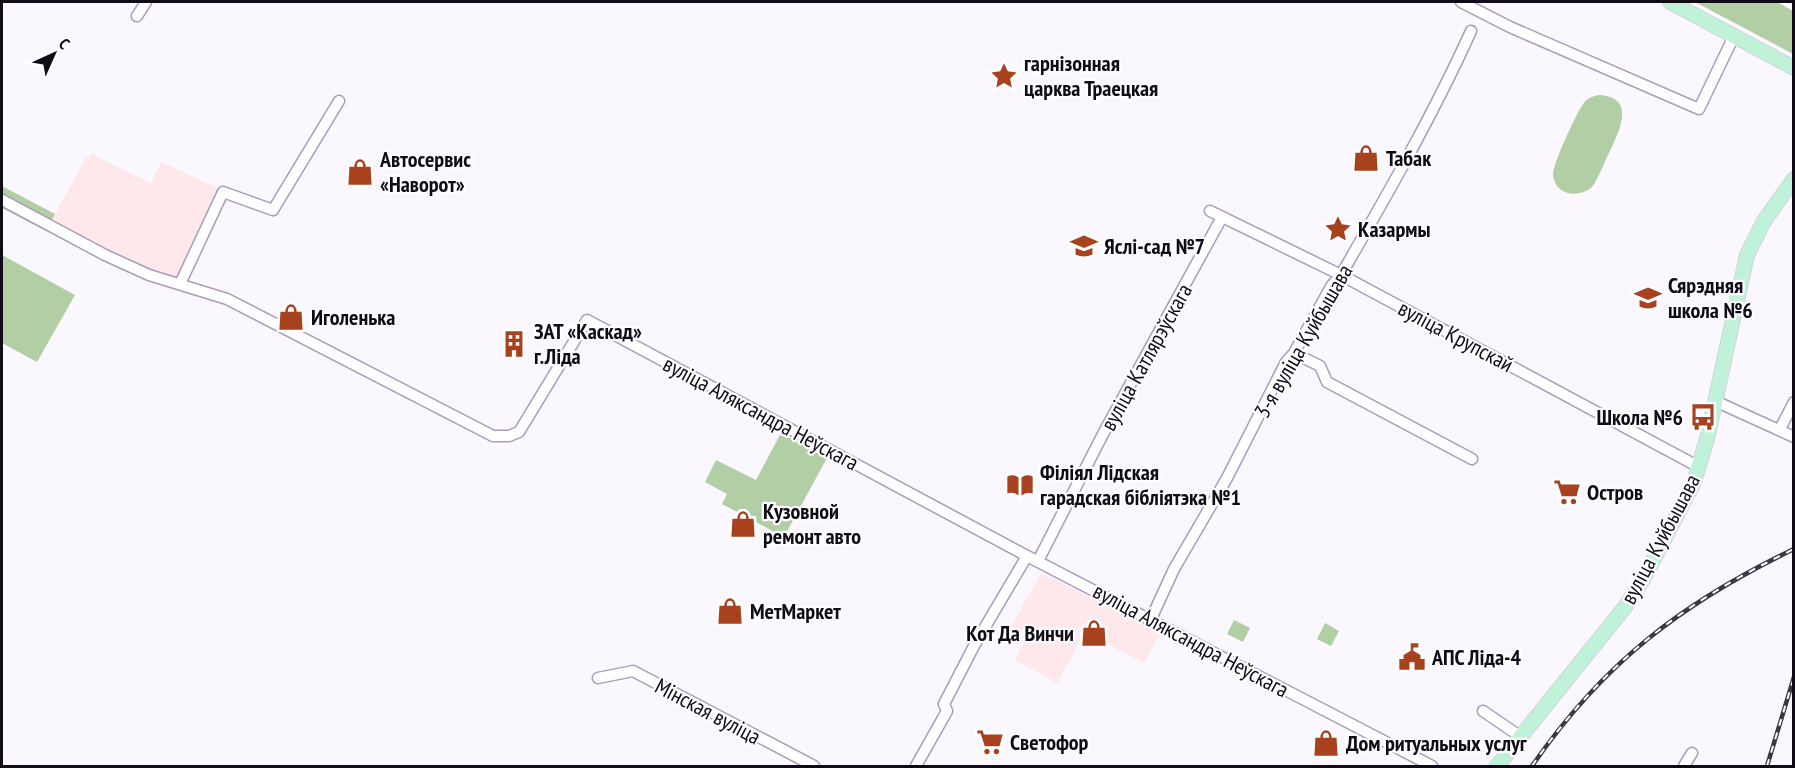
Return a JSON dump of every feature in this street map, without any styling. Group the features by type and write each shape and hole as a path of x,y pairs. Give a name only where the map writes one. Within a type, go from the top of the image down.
{"main road":[{"path":"1670,2 1794,59"},
{"path":"1687,2 1794,68"},
{"name":"вуліца Куйбышава","path":"1497,766 1625,606 1645,576 1694,482 1715,401 1747,255 1764,221 1794,179"}],"street":[{"path":"137,16 146,2"},
{"path":"1461,2 1510,27 1699,109 1738,34"},
{"name":"3-я вуліца Куйбышава","path":"1150,619 1174,569 1227,478 1286,362 1294,353 1332,285 1341,275 1424,126 1471,31"},
{"path":"180,284 223,192 273,210 339,101"},
{"name":"вуліца Аляксандра Неўскага","path":"2,200 149,275 227,299 493,436 508,436 519,432 587,320 1027,556 1432,766"},
{"name":"вуліца Крупскай","path":"1209,211 1341,275 1699,467"},
{"name":"вуліца Катлярэўскага","path":"1038,561 1103,435 1222,216"},
{"path":"1294,353 1320,366 1327,382 1472,459"},
{"path":"1715,401 1794,437"},
{"path":"1780,429 1794,402"},
{"path":"916,766 947,711 944,704 975,644 1027,556"},
{"name":"Мінская вуліца","path":"598,678 633,671 814,766"},
{"path":"1483,711 1521,737"},
{"path":"1684,766 1692,753"}],"shaded area":[{"path":"92,154 151,183 161,162 218,188 174,285 98,258 46,231 85,159"},
{"path":"1041,573 1162,631 1144,663 1085,632 1057,683 1015,660 1027,636 1011,627"}],"green space":[{"path":"1695,2 1777,2 1793,11 1793,54"},
{"path":"1599,95 1611,97 1622,109 1617,136 1592,187 1574,194 1562,191 1554,181 1553,174 1557,160 1580,109 1588,99"},
{"path":"2,186 55,214 46,231 2,208"},
{"path":"2,255 75,295 37,362 2,343"},
{"path":"781,433 827,458 784,537 722,504 727,494 705,482 716,460 756,480"},
{"path":"1234,620 1250,628 1243,642 1227,634"},
{"path":"1325,623 1339,631 1331,646 1317,639"}],"railway":[{"path":"1532,766 1587,696 1648,639 1716,591 1794,549"},
{"path":"1767,766 1794,677"}],"place":[{"name":"гарнізонная царква Траецкая","path":"1004,76"},
{"name":"Табак","path":"1366,158"},
{"name":"Автосервис «Наворот»","path":"360,172"},
{"name":"Казармы","path":"1338,229"},
{"name":"Яслі-сад №7","path":"1084,246"},
{"name":"Сярэдняя школа №6","path":"1648,298"},
{"name":"Иголенька","path":"291,317"},
{"name":"ЗАТ «Каскад» г.Ліда","path":"514,344"},
{"name":"Школа №6","path":"1703,417"},
{"name":"Філіял Лідская гарадская бібліятэка №1","path":"1020,485"},
{"name":"Остров","path":"1567,492"},
{"name":"Кузовной ремонт авто","path":"743,524"},
{"name":"МетМаркет","path":"730,611"},
{"name":"Кот Да Винчи","path":"1094,633"},
{"name":"АПС Ліда-4","path":"1412,657"},
{"name":"Светофор","path":"990,742"},
{"name":"Дом ритуальных услуг","path":"1326,743"}]}
